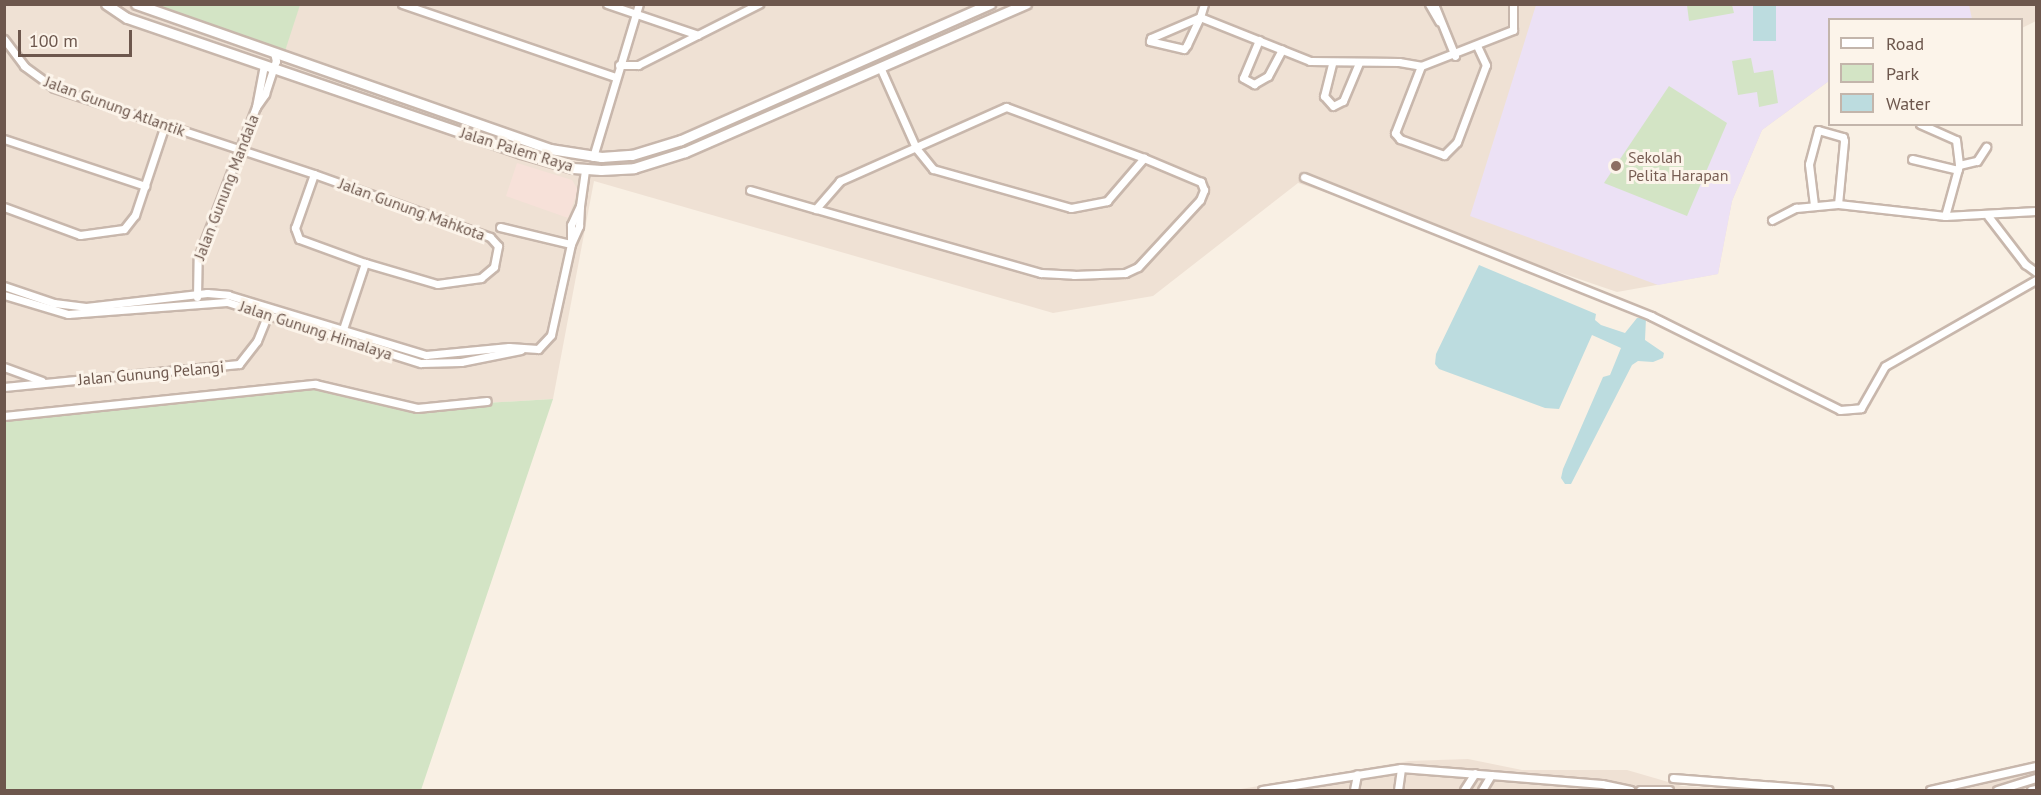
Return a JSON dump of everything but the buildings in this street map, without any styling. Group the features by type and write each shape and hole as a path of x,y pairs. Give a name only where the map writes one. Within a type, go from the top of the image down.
{"street":[{"name":"Jalan Palem Raya","path":"106,4 127,18 290,75 548,162 585,169 653,164 1026,4"},
{"name":"Jalan Palem Raya","path":"135,4 550,148 594,157 632,155 681,140 990,4"},
{"path":"402,4 615,77"},
{"path":"607,4 698,35"},
{"path":"594,157 615,77 639,4"},
{"path":"619,65 638,65 759,4"},
{"path":"1204,4 1200,16 1184,49 1150,41 1151,38 1200,16 1310,61 1332,64 1399,62 1421,66 1455,56 1515,27 1512,4"},
{"path":"1429,4 1455,56"},
{"path":"1434,4 1439,21"},
{"name":"Jalan Gunung Atlantik","path":"4,39 24,66 54,88 241,151"},
{"path":"1259,40 1243,78 1254,84 1268,76 1282,50"},
{"path":"1421,66 1395,133 1400,139 1444,155 1457,142 1486,65 1477,46"},
{"name":"Jalan Gunung Mandala","path":"197,298 198,258 241,151 274,54"},
{"path":"290,75 288,65 295,61"},
{"path":"1332,64 1324,96 1333,106 1342,101 1359,63"},
{"path":"880,67 916,148 933,169 1071,207 1107,201 1144,158"},
{"path":"750,190 816,209 1041,273 1125,273 1147,260 1204,193 1201,182 1144,158 1005,107 840,181 816,209"},
{"path":"4,207 80,235 110,233 131,223 165,125"},
{"path":"1924,126 1956,140 1959,168 1945,216"},
{"path":"1814,205 1809,164 1818,130 1844,138 1846,154 1838,204"},
{"path":"4,139 145,186"},
{"path":"1912,159 1959,168 1977,161 1986,147"},
{"name":"Jalan Gunung Mahkota","path":"241,151 314,174 490,237 498,250 494,267 486,276 455,282 430,283 365,263 296,236 296,228 314,174"},
{"name":"Jalan Gunung Himalaya","path":"4,286 54,303 86,307 228,295 341,334 426,355 509,347 520,350 539,348 547,342 571,244 571,225 580,206 585,169"},
{"path":"1304,177 1605,296 1694,336 1840,410 1858,410 1885,366 2037,280"},
{"path":"1772,220 1790,210 1814,205 1838,204 1945,216 1988,216 2037,211"},
{"path":"1988,216 2025,264 2037,272"},
{"path":"500,226 571,244"},
{"path":"341,334 365,263"},
{"name":"Jalan Gunung Himalaya","path":"4,295 68,314 197,298"},
{"name":"Jalan Gunung Pelangi","path":"4,387 238,364 257,341 269,310"},
{"path":"4,368 46,383"},
{"path":"4,416 315,384 417,408 487,401"},
{"path":"1930,790 2037,766"},
{"path":"1398,790 1401,768"},
{"path":"1262,790 1311,780 1401,768 1475,773 1630,790"},
{"path":"1464,790 1475,773"},
{"path":"1354,790 1357,774"},
{"path":"1482,790 1491,775"},
{"path":"1673,778 1829,790"},
{"path":"1997,790 2037,778"},
{"path":"1309,790 1311,780"},
{"path":"1564,782 1564,790"},
{"path":"2031,790 2037,789"},
{"path":"1640,790 1669,790"}],"shaded area":[{"path":"2036,4 2036,21 2023,28 2023,18 1828,18 1828,82 1762,130 1732,201 1718,274 1617,292 1298,183 1153,296 1053,313 594,181 553,399 419,407 5,415 4,5"},
{"name":"Sekolah Pelita Harapan","path":"1536,5 1969,5 1972,18 1828,18 1828,82 1762,130 1732,201 1718,274 1658,285 1470,216"},
{"path":"517,163 572,180 578,190 568,218 506,196"},
{"path":"1468,759 1522,770 1627,770 1682,786 1756,790 1235,790 1409,761"},
{"path":"2036,772 2036,790 1961,790"}],"green space":[{"path":"153,5 300,5 285,51"},
{"path":"1687,5 1732,5 1734,13 1689,21"},
{"path":"1751,58 1754,73 1773,70 1778,103 1759,107 1757,92 1738,95 1732,61"},
{"path":"1669,86 1727,123 1687,216 1604,183"},
{"path":"322,380 419,407 553,399 421,790 5,790 4,415"}],"water":[{"path":"1753,5 1776,5 1776,41 1753,41"},
{"path":"1479,265 1596,314 1595,320 1601,325 1625,333 1637,318 1646,318 1645,340 1664,353 1663,358 1653,362 1638,361 1632,365 1571,484 1565,484 1561,478 1563,469 1603,377 1610,375 1621,348 1592,335 1559,409 1545,408 1439,369 1435,364 1436,354"}],"place":[{"name":"Sekolah Pelita Harapan","path":"1616,166"}]}
